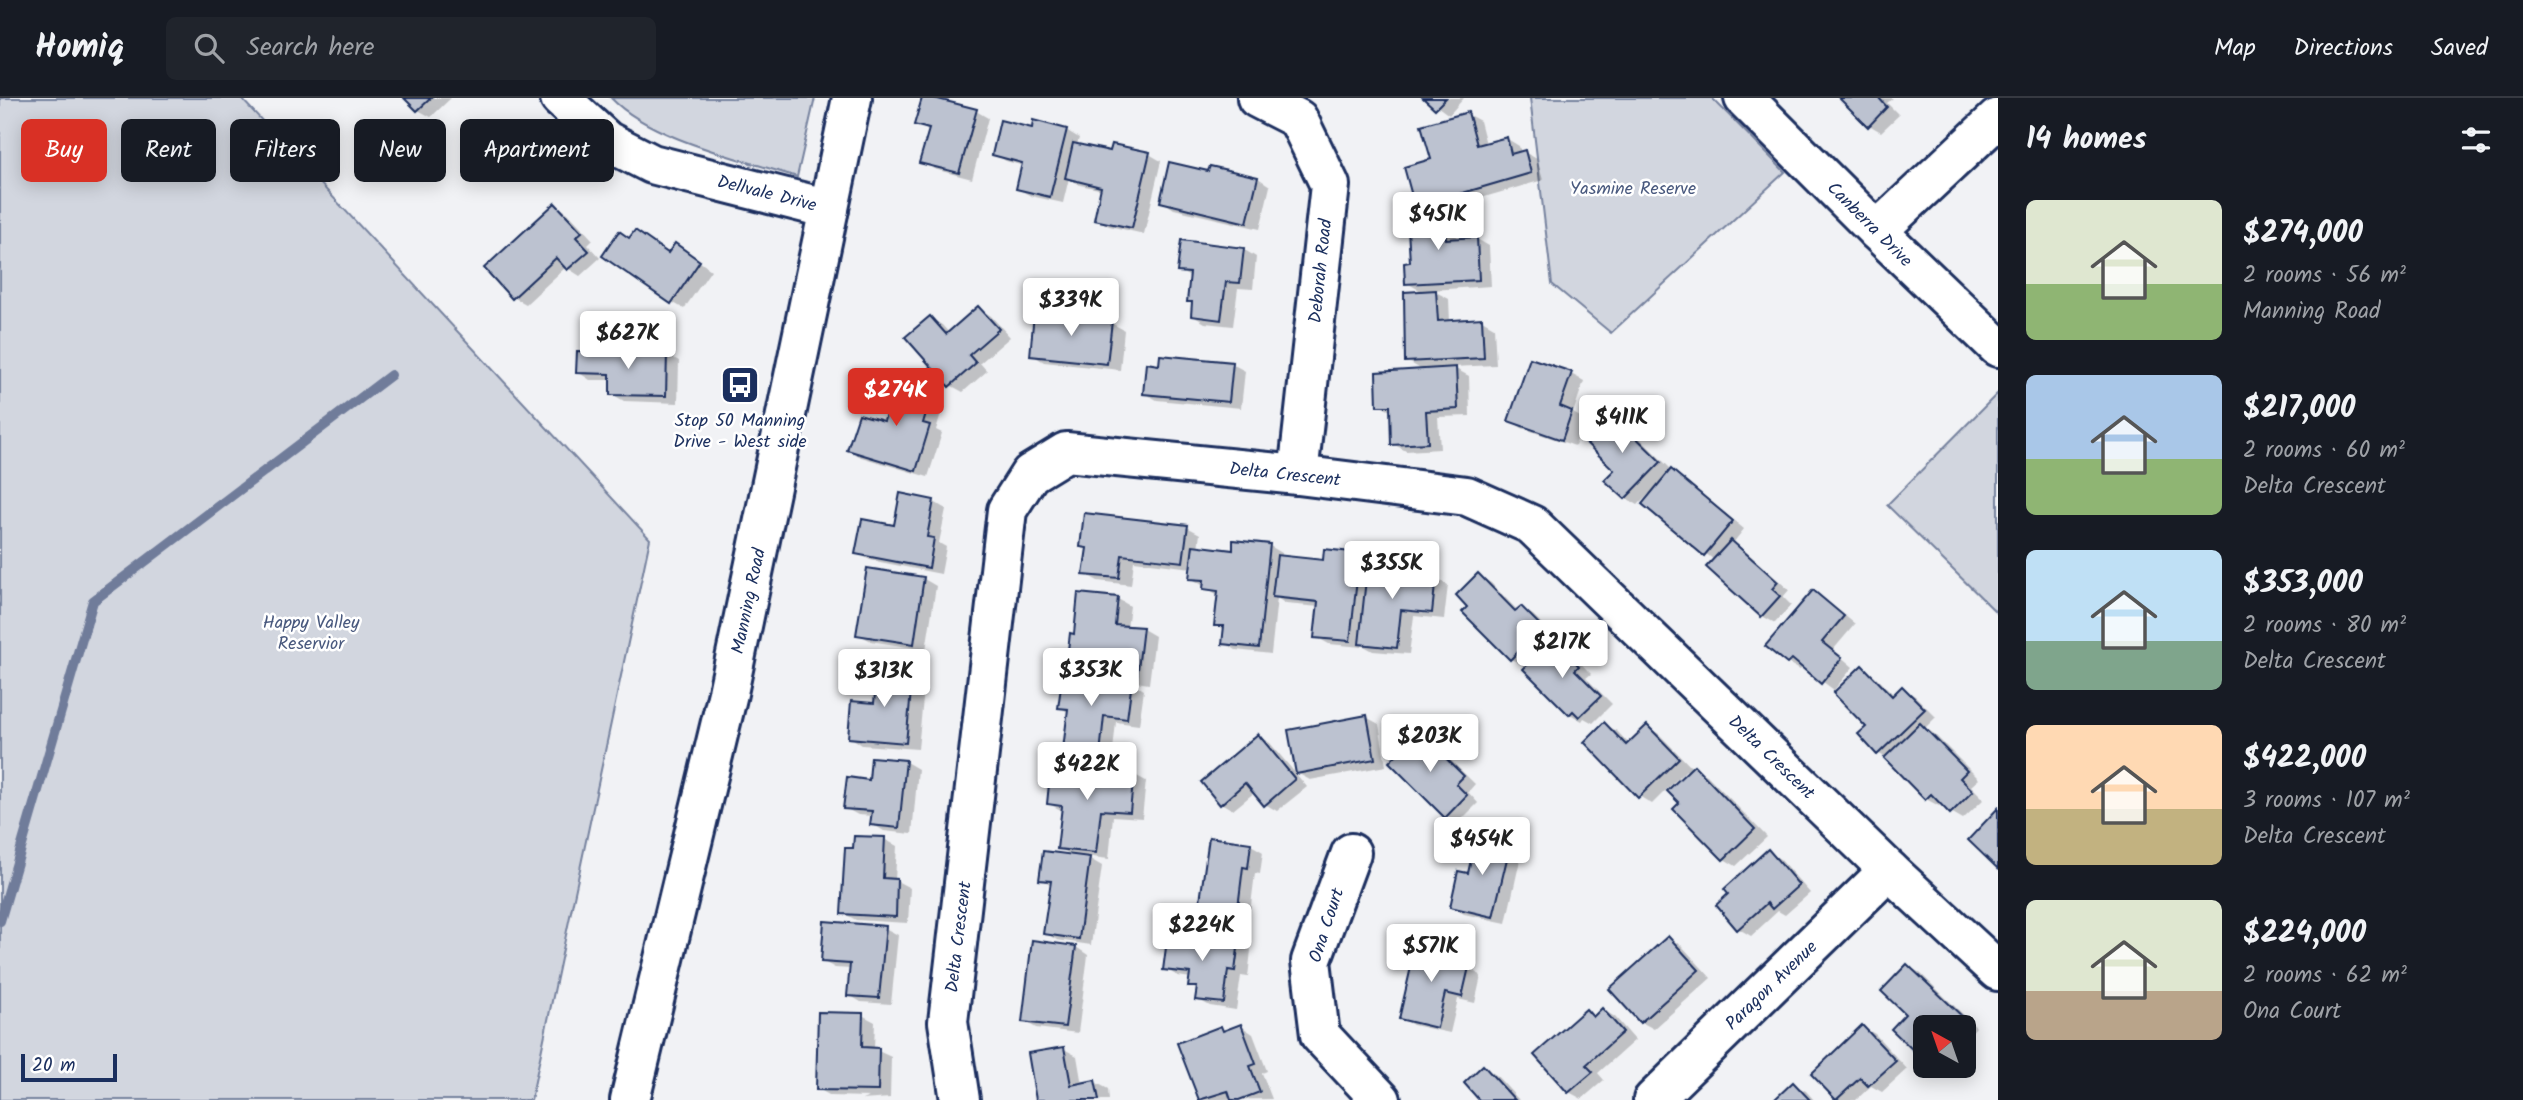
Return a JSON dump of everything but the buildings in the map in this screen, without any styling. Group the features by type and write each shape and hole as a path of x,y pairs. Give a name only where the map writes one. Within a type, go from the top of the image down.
{"street":[{"name":"Dellvale Drive","path":"560,98 607,141 652,164 829,209"},
{"name":"Manning Road","path":"630,1100 729,693 852,98"},
{"name":"Deborah Road","path":"1257,98 1298,119 1330,185 1298,475"},
{"name":"Canberra Drive","path":"1744,98 1998,347"},
{"path":"1877,231 1998,118"},
{"name":"Delta Crescent","path":"960,1100 948,1023 1007,510 1030,474 1066,452 1298,475 1467,496 1532,525 1889,870 1998,971"},
{"name":"Ona Court","path":"1351,853 1311,961 1320,1035 1381,1100"},
{"name":"Paragon Avenue","path":"1653,1100 1889,870"}],"green space":[{"name":"Happy Valley Reservior","path":"0,98 241,98 260,119 230,119 230,182 319,182 650,539 531,1100 0,1100"},
{"path":"611,98 815,98 797,177 672,136 628,112"},
{"name":"Yasmine Reserve","path":"1530,98 1712,98 1785,172 1611,333 1552,284"},
{"path":"1998,393 1998,614 1887,505"}],"waterway":[{"path":"0,921 93,601 391,375"}],"place":[{"name":"Stop 50 Manning Drive - West side","path":"740,385"}]}
